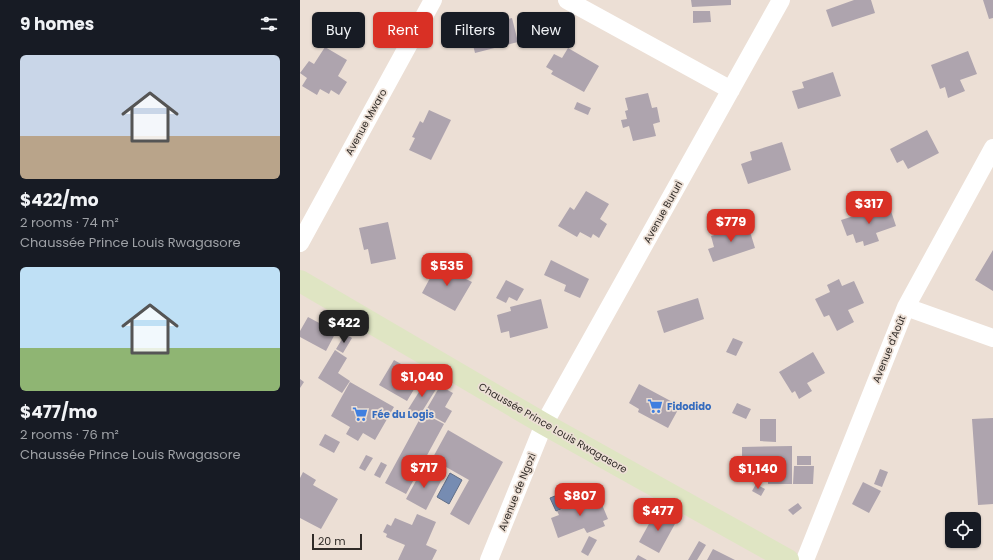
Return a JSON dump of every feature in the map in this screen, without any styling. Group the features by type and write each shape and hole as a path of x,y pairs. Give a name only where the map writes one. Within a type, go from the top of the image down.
{"street":[{"name":"Avenue Mwaro","path":"300,243 433,0"},
{"path":"567,0 731,90"},
{"name":"Avenue Bururi","path":"544,424 781,0"},
{"name":"Avenue d'Août","path":"805,560 906,306 993,148"},
{"name":"Chaussée Prince Louis Rwagasore","path":"300,281 544,424 788,560"},
{"path":"906,306 993,338"},
{"name":"Avenue de Ngozi","path":"490,560 544,424"}],"water":[{"path":"450,473 462,480 449,504 437,497"},
{"path":"575,488 581,501 556,511 550,498"}],"building":[{"path":"691,0 731,0 731,5 692,7"},
{"path":"854,0 871,0 875,13 832,27 826,10"},
{"path":"983,0 993,0 993,18 989,19"},
{"path":"693,11 710,11 711,22 693,23"},
{"path":"512,18 517,42 509,44 509,19"},
{"path":"324,48 347,60 338,76 347,82 339,95 331,90 329,94 320,89 317,95 302,86 307,78 300,73 309,61 314,64"},
{"path":"474,48 495,48 475,53"},
{"path":"568,48 599,66 584,92 551,74 553,71 546,67 554,54 562,58"},
{"path":"968,51 977,74 960,80 965,91 948,98 945,87 940,89 931,65"},
{"path":"833,72 841,96 798,109 792,91 804,88 802,82"},
{"path":"648,93 652,108 657,107 660,122 653,124 656,136 633,141 629,126 623,128 621,120 627,119 625,111 628,110 625,98"},
{"path":"577,102 591,108 588,115 574,109"},
{"path":"429,110 451,120 431,160 409,150 415,138 412,137 420,121 423,123"},
{"path":"927,130 939,153 908,169 903,160 897,163 890,149"},
{"path":"782,142 791,170 748,184 741,164 752,160 750,152"},
{"path":"586,191 609,204 600,219 607,224 599,238 593,234 591,238 580,232 577,237 558,226 570,207 574,210"},
{"path":"889,205 896,226 876,233 879,241 864,246 863,241 856,243 853,234 847,236 841,220"},
{"path":"388,222 396,259 371,264 368,249 364,250 359,228"},
{"path":"748,225 755,248 713,262 708,249 714,247 711,236"},
{"path":"993,250 993,291 975,280"},
{"path":"551,260 589,279 580,298 564,291 566,285 544,275"},
{"path":"437,265 455,275 459,268 465,272 462,277 472,282 455,311 422,293"},
{"path":"839,279 842,286 854,281 864,303 848,310 854,322 837,331 829,315 824,317 815,299 830,292 827,285"},
{"path":"506,280 524,289 517,301 509,297 506,303 496,298"},
{"path":"698,298 704,319 664,333 657,311"},
{"path":"541,299 548,328 510,338 509,331 501,333 497,315 511,311 510,307"},
{"path":"308,317 336,332 326,351 300,337 300,331"},
{"path":"345,334 352,338 343,353 336,349"},
{"path":"733,338 743,342 736,356 726,352"},
{"path":"335,350 347,358 338,373 350,381 342,393 318,378"},
{"path":"813,352 825,373 807,383 812,391 799,399 795,391 792,393 779,372"},
{"path":"394,360 422,376 407,401 379,385"},
{"path":"300,379 304,382 300,388"},
{"path":"427,379 438,386 418,418 407,411"},
{"path":"350,382 394,407 375,440 363,433 358,441 346,434 350,427 331,416"},
{"path":"639,384 680,406 668,428 638,412 639,409 629,403"},
{"path":"440,386 453,393 445,407 452,411 445,423 425,412"},
{"path":"737,403 751,409 746,419 732,413"},
{"path":"423,413 444,424 406,494 385,483"},
{"path":"993,418 993,504 978,505 972,419"},
{"path":"760,419 776,419 776,442 760,441"},
{"path":"448,430 503,462 469,525 450,514 469,480 432,459"},
{"path":"325,434 340,442 334,453 319,445"},
{"path":"792,446 792,484 768,484 768,475 758,475 758,468 742,468 742,447"},
{"path":"366,455 373,458 365,471 359,468"},
{"path":"797,456 811,456 811,465 797,465"},
{"path":"381,462 387,465 380,478 374,475"},
{"path":"794,466 814,466 813,484 793,484"},
{"path":"423,468 442,479 426,510 406,499"},
{"path":"880,469 888,472 882,487 874,484"},
{"path":"303,472 316,480 313,485 338,499 321,529 300,518 300,478"},
{"path":"863,482 881,491 869,513 852,504"},
{"path":"756,484 765,489 761,496 752,491"},
{"path":"598,495 608,519 603,521 605,526 587,533 584,528 558,538 551,518 559,515 557,511"},
{"path":"798,503 802,508 793,515 788,510"},
{"path":"656,511 676,522 659,553 639,542"},
{"path":"417,514 436,522 426,545 437,550 432,560 398,560 405,545 386,537 387,534 383,532 387,524 391,526 395,518 412,525"},
{"path":"589,536 597,540 588,556 581,552"},
{"path":"699,541 706,545 697,560 688,560"},
{"path":"713,549 735,560 707,560"},
{"path":"638,555 647,560 635,560"}],"place":[{"name":"Fidodido","path":"655,406"},
{"name":"Fée du Logis","path":"360,414"}]}
